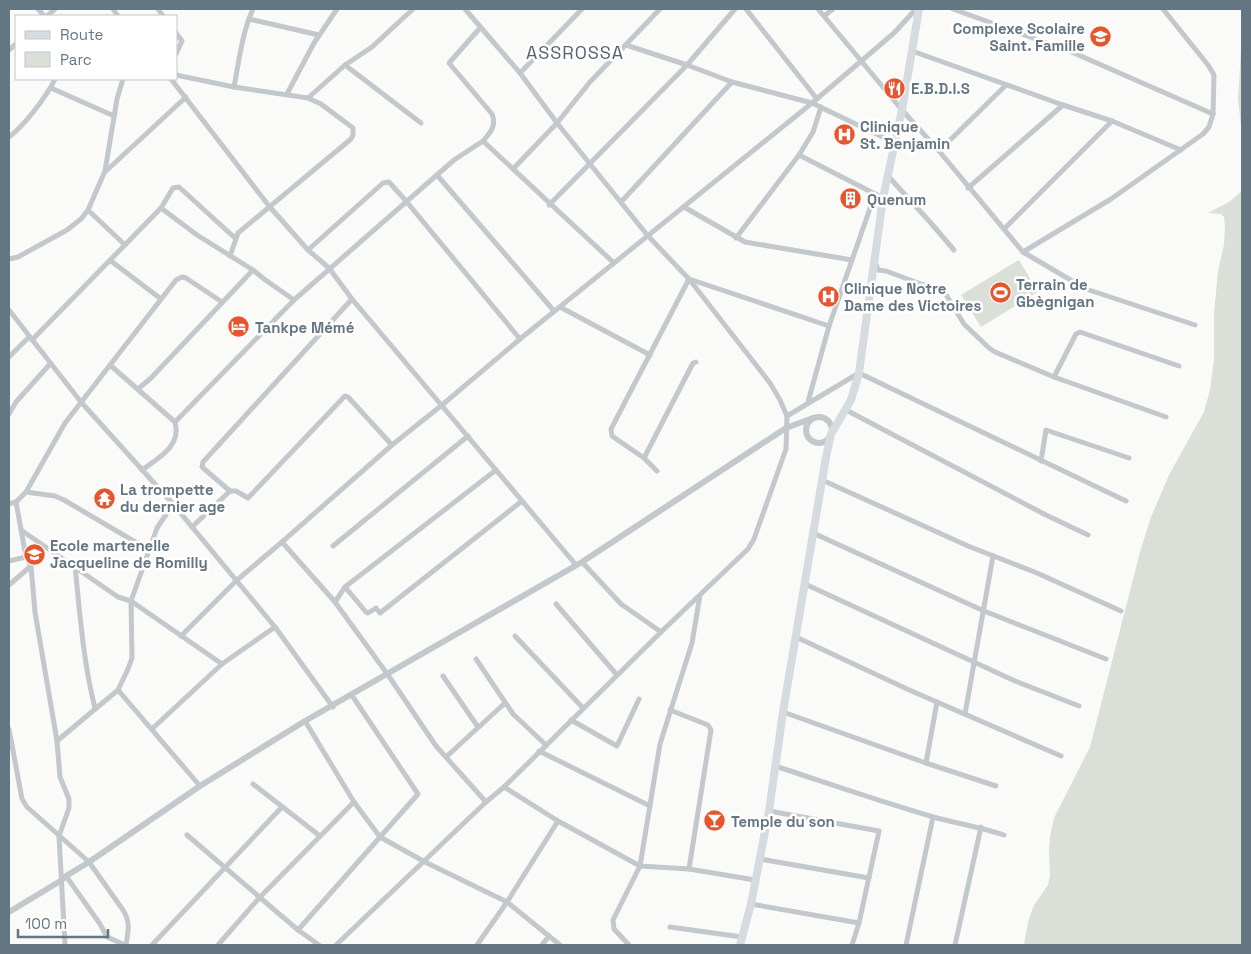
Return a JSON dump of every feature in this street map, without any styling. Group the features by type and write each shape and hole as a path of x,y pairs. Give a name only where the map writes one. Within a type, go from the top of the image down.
{"main road":[{"path":"740,945 751,904 769,811 783,712 831,434 855,391 859,373 883,198 902,110 917,9"}],"street":[{"path":"234,87 249,19 254,9"},
{"path":"288,94 319,35 337,9"},
{"path":"308,98 345,64 372,47 413,9"},
{"path":"336,945 504,787 660,632 752,544 786,449 787,416 770,383 689,279 648,236 556,123 520,73 465,9"},
{"path":"520,73 582,9"},
{"path":"513,169 556,123 590,82 660,9"},
{"path":"549,205 687,65 735,9"},
{"path":"746,9 817,99"},
{"path":"818,9 902,110 939,150 968,188 1023,252 1086,289 1195,326"},
{"path":"824,16 833,9"},
{"path":"181,636 236,580 392,445 554,311 817,99 894,33 917,9"},
{"path":"953,9 1074,53 1213,114"},
{"path":"1023,252 1111,198 1203,134 1208,127 1213,114 1214,75 1163,9"},
{"path":"249,19 319,35"},
{"path":"175,422 294,300 406,201 454,160 482,141 491,131 494,120 492,114 450,63 480,28"},
{"path":"178,36 182,41 178,50"},
{"path":"626,45 732,82 812,103 895,143"},
{"path":"912,51 1112,121 1181,150"},
{"path":"345,64 421,123"},
{"path":"178,75 234,87 308,98 326,108 353,128 351,139 238,233 230,256"},
{"path":"9,137 18,131 51,88 55,80"},
{"path":"9,260 67,230 81,219 88,210 106,171 120,80"},
{"path":"172,80 269,206 308,250 329,268 352,299 522,501 579,564 621,604 660,632"},
{"path":"620,202 732,82"},
{"path":"939,150 1006,85"},
{"path":"51,88 114,116"},
{"path":"106,171 186,98"},
{"path":"968,188 1063,105"},
{"path":"736,238 799,155 813,132 821,108"},
{"path":"1004,229 1112,121"},
{"path":"482,141 614,264"},
{"path":"799,155 883,198"},
{"path":"437,175 554,311"},
{"path":"888,176 954,250"},
{"path":"308,250 382,183 388,182 406,201 520,339"},
{"path":"9,357 111,261 160,208 173,188 179,187 235,238"},
{"path":"808,402 829,326 875,194"},
{"path":"684,207 736,238 755,245 852,260"},
{"path":"160,208 197,235 253,270 264,280 294,300"},
{"path":"88,210 126,244"},
{"path":"875,260 878,270 886,271 945,293 964,324 988,348 1054,377 1166,417"},
{"path":"111,261 161,299"},
{"path":"138,389 163,366 253,270"},
{"path":"9,504 16,502 26,492 65,423 176,280 182,277 186,278 222,302"},
{"path":"689,279 829,326"},
{"path":"657,471 644,458 612,436 611,429 689,279"},
{"path":"352,299 203,462 202,467 230,491 236,491 248,498 344,396 348,396 392,445"},
{"path":"560,307 650,355"},
{"path":"9,310 81,402 173,504 275,627 333,707"},
{"path":"1054,377 1076,334 1080,332 1179,366"},
{"path":"644,458 693,362 696,362"},
{"path":"9,414 16,402 50,364"},
{"path":"110,365 175,422 177,428 172,447 142,470"},
{"path":"787,416 859,373 1126,501"},
{"path":"846,410 1046,515 1088,535"},
{"path":"9,912 89,862 200,786 333,707 351,694 388,675 579,564 786,428 813,418 820,417 826,419 830,424 831,434 827,440 821,443 814,442 808,438 806,425 813,418"},
{"path":"1041,461 1046,430 1129,458"},
{"path":"333,546 468,436"},
{"path":"335,602 345,587 496,470"},
{"path":"822,480 1120,611"},
{"path":"192,527 230,491"},
{"path":"26,492 55,496 64,500 149,550"},
{"path":"345,587 366,612 368,613 376,608 380,613 522,501"},
{"path":"16,502 26,557 31,566 35,612 60,777 70,799 59,836 64,878 64,945"},
{"path":"56,741 118,690 132,658 131,601 157,528 173,504"},
{"path":"21,530 118,597 131,601 222,664"},
{"path":"813,533 984,611 1106,659"},
{"path":"282,542 335,602 436,746 486,802"},
{"path":"965,714 993,556"},
{"path":"9,562 26,557"},
{"path":"9,585 31,566"},
{"path":"75,566 88,680 95,708"},
{"path":"805,584 1015,681 1079,706"},
{"path":"629,945 614,929 613,920 640,866 660,744 692,643 700,595"},
{"path":"556,604 617,675"},
{"path":"153,728 222,664 275,627"},
{"path":"515,636 583,708"},
{"path":"796,637 937,702 1061,756"},
{"path":"476,659 504,702 518,719 546,745"},
{"path":"442,676 478,727"},
{"path":"118,690 153,728 200,786"},
{"path":"298,930 418,794 351,694"},
{"path":"571,720 617,746 639,698"},
{"path":"446,757 504,702"},
{"path":"926,763 937,702"},
{"path":"670,710 708,725 711,730 689,869"},
{"path":"783,712 996,786"},
{"path":"305,722 354,802 380,837 425,862 507,902 560,945"},
{"path":"9,729 22,799 27,807 89,862 128,918 125,945 107,937 100,924 64,878"},
{"path":"539,751 650,806"},
{"path":"775,766 862,796 932,817 981,827 1004,835"},
{"path":"253,784 320,836"},
{"path":"504,787 558,821 640,866 689,869 755,880"},
{"path":"218,945 259,898 354,802"},
{"path":"152,945 282,806"},
{"path":"769,811 879,832 859,923 852,945"},
{"path":"906,945 932,817"},
{"path":"477,945 507,902 558,821"},
{"path":"955,945 981,827"},
{"path":"187,835 259,898 318,945"},
{"path":"760,859 869,878"},
{"path":"751,904 859,923"},
{"path":"670,927 742,937"},
{"path":"542,945 549,936"}],"green space":[{"path":"1242,34 1242,133 1238,99"},
{"path":"1242,191 1242,945 1024,945 1028,922 1034,905 1048,885 1050,876 1050,836 1054,818 1090,747 1140,552 1151,517 1170,473 1204,412 1210,390 1214,360 1214,314 1225,225 1224,217 1221,214 1208,213 1229,202"},
{"name":"Terrain de Gbègnigan","path":"1019,260 1038,292 981,327 961,295"}],"place":[{"name":"Complexe Scolaire Saint. Famille","path":"1101,37"},
{"name":"E.B.D.I.S","path":"895,88"},
{"name":"Clinique St. Benjamin","path":"844,135"},
{"name":"Quenum","path":"851,199"},
{"name":"Terrain de Gbègnigan","path":"1000,293"},
{"name":"Clinique Notre Dame des Victoires","path":"828,297"},
{"name":"Tankpe Mémé","path":"239,327"},
{"name":"La trompette du dernier age","path":"104,498"},
{"name":"Ecole martenelle Jacqueline de Romilly","path":"34,554"},
{"name":"Temple du son","path":"715,821"}],"district":[{"name":"ASSROSSA","path":"575,52"}]}
